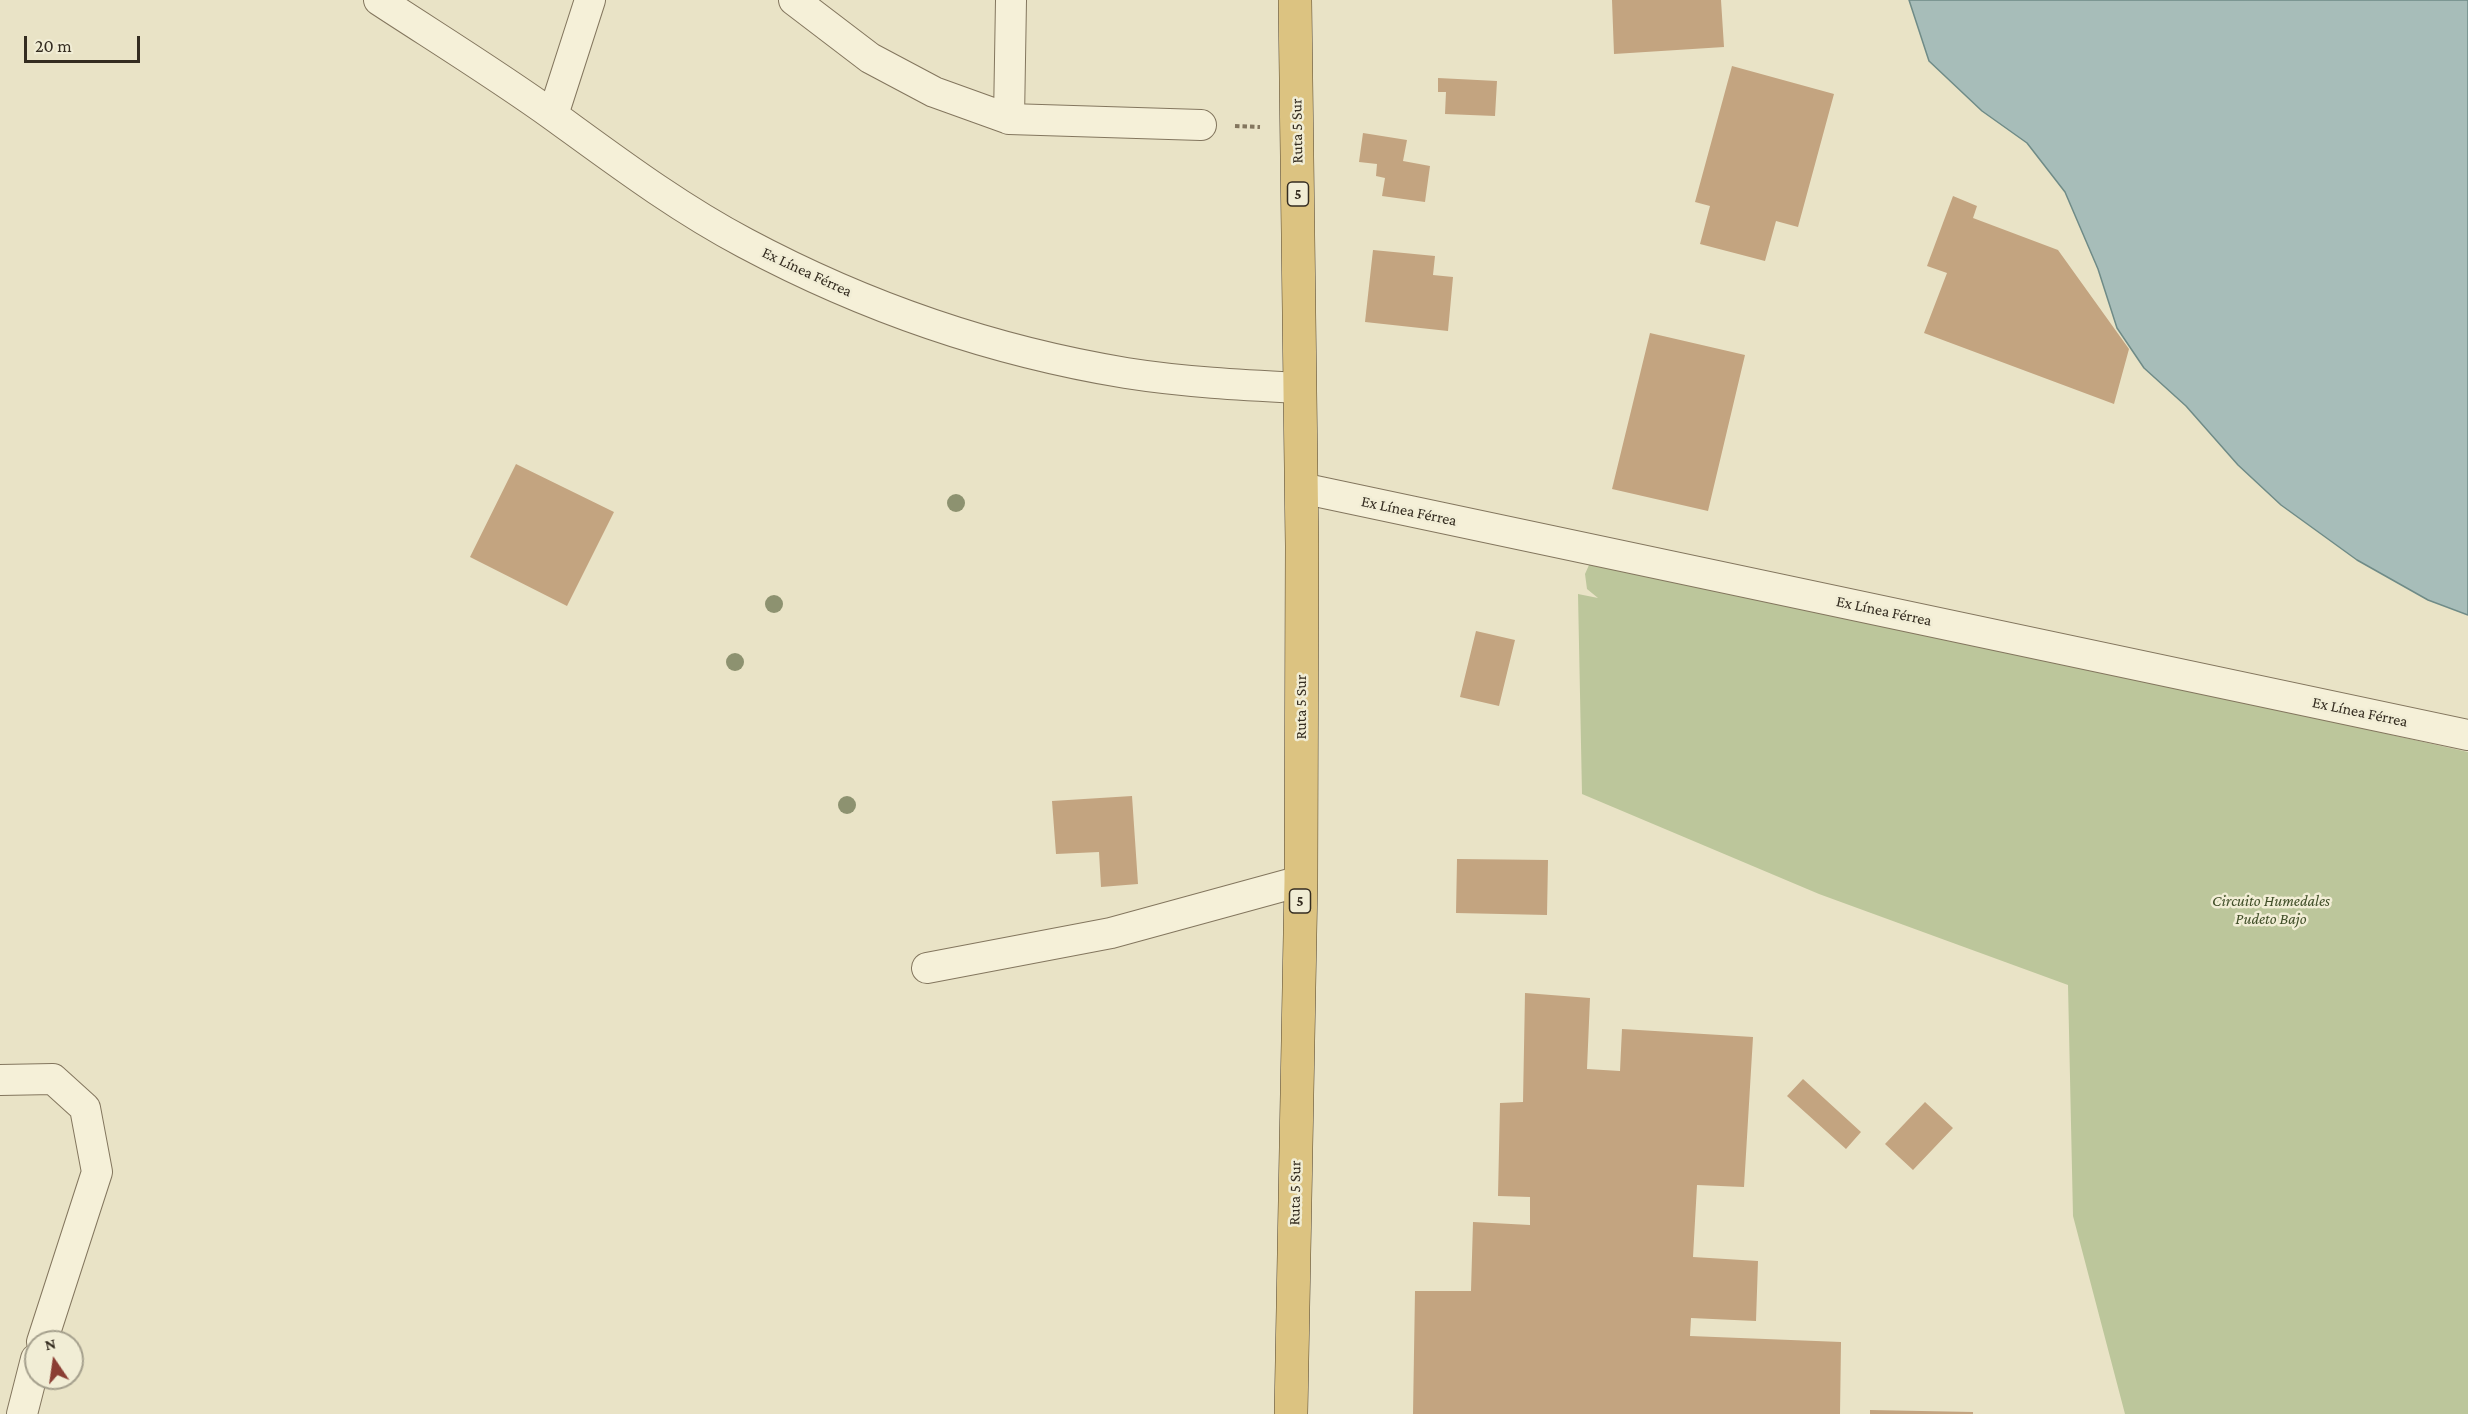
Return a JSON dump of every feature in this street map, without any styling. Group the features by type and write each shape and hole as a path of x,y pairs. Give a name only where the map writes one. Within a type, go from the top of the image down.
{"highway":[{"name":"Ruta 5 Sur","path":"1291,1414 1300,881 1301,488 1295,0"}],"street":[{"name":"Ex Línea Férrea","path":"379,0 553,115 642,180 745,243 813,277 884,307 1009,347 1126,373 1212,383 1299,388"},
{"path":"553,115 590,0"},
{"path":"794,0 870,58 934,92 1009,118 1201,124"},
{"path":"1009,118 1011,0"},
{"name":"Ex Línea Férrea","path":"1301,488 2468,735"},
{"path":"927,968 1111,933 1300,881"},
{"path":"0,1080 53,1079 85,1108 97,1172 46,1330"},
{"path":"22,1414 28,1390"}],"path":[{"path":"1201,124 1297,128"}],"green space":[{"name":"Circuito Humedales Pudeto Bajo","path":"1593,556 2468,752 2468,1414 2125,1414 2073,1216 2068,985 1819,894 1582,794 1578,594 1598,598 1587,589 1585,574"}],"water":[{"path":"1909,0 2468,0 2468,615 2428,600 2357,560 2281,505 2238,465 2186,406 2144,368 2117,328 2098,269 2065,192 2027,143 1982,111 1929,61"}],"building":[{"path":"1612,0 1721,0 1724,47 1614,54"},
{"path":"1732,66 1834,94 1798,227 1776,221 1765,261 1700,244 1710,206 1695,202"},
{"path":"1438,78 1497,81 1495,116 1445,114 1446,92 1438,92"},
{"path":"1363,133 1407,140 1403,161 1430,166 1425,202 1382,196 1385,178 1376,176 1377,164 1359,162"},
{"path":"1953,196 1977,206 1973,218 2058,250 2129,349 2114,404 1924,333 1947,273 1927,266"},
{"path":"1373,250 1435,256 1433,275 1453,277 1448,331 1365,322"},
{"path":"1650,333 1745,355 1708,511 1612,489"},
{"path":"516,464 614,512 567,606 470,557"},
{"path":"1476,631 1515,640 1499,706 1460,697"},
{"path":"1132,796 1138,884 1101,887 1099,852 1056,854 1052,801"},
{"path":"1457,859 1548,860 1547,915 1456,913"},
{"path":"1525,993 1590,998 1587,1069 1620,1071 1622,1029 1753,1037 1744,1187 1697,1185 1693,1257 1758,1261 1756,1321 1691,1318 1690,1336 1841,1342 1840,1414 1413,1414 1415,1291 1471,1291 1473,1222 1530,1225 1530,1197 1498,1196 1500,1103 1523,1102"},
{"path":"1803,1079 1861,1132 1846,1149 1787,1096"},
{"path":"1925,1102 1953,1128 1913,1170 1885,1144"},
{"path":"1870,1410 1973,1412 1973,1414 1870,1414"}]}
